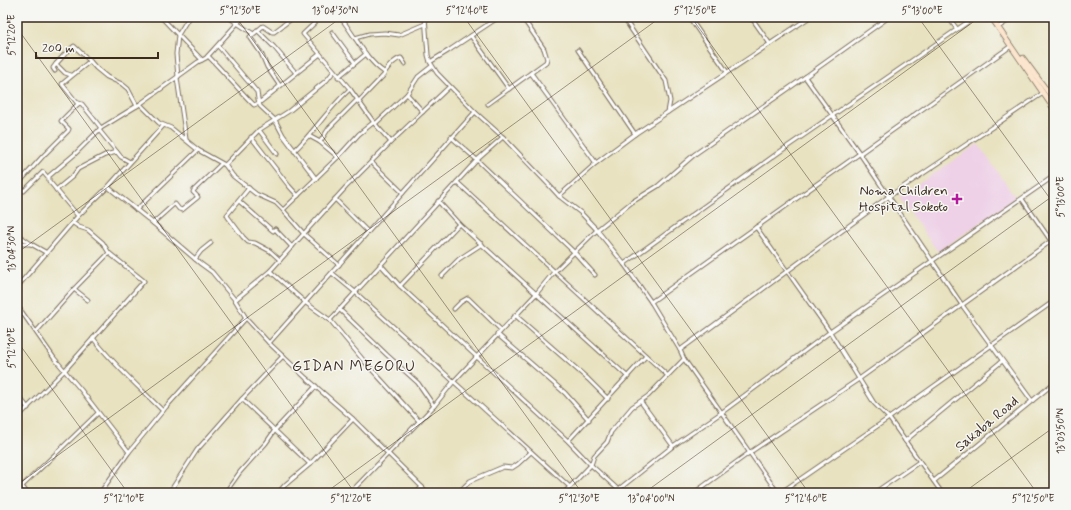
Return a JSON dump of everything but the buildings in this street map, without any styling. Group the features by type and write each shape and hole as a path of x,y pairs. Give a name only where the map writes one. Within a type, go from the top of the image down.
{"main road":[{"path":"992,17 1054,100"},
{"path":"992,17 1054,109"}],"street":[{"path":"161,17 202,60"},
{"path":"186,139 176,54 178,35 189,17"},
{"path":"228,17 252,33"},
{"path":"48,178 100,129 139,105 208,56 243,17"},
{"path":"280,86 250,37 252,33 263,26 274,32 294,17"},
{"path":"321,17 303,34 391,142"},
{"path":"340,17 366,54 384,72"},
{"path":"425,17 430,62 432,66 449,87 503,138 559,196 581,213 597,230 624,264 651,302 684,359 779,493 889,418 1054,301"},
{"path":"430,62 499,17"},
{"path":"488,104 546,62 547,55 522,17"},
{"path":"623,17 666,81 670,101 668,112"},
{"path":"688,17 727,72"},
{"path":"751,17 770,44"},
{"path":"559,196 596,163 636,134 810,17"},
{"path":"350,493 434,406 454,381 500,330 536,294 554,272 597,230 632,202 658,186 695,154 889,17"},
{"path":"948,17 957,29"},
{"path":"624,264 778,153 975,17"},
{"path":"1000,26 1014,17"},
{"path":"355,38 369,34 385,33 399,35 425,24"},
{"path":"257,30 296,73"},
{"path":"332,32 355,63"},
{"path":"471,36 509,89"},
{"path":"55,71 52,68 74,46 107,77 122,84 128,89 139,105 163,126 171,128 198,150 223,165 233,176 256,194 276,203 284,210 304,234 338,265"},
{"path":"218,46 257,92 260,106 275,120 283,135 316,180"},
{"path":"651,302 1012,46"},
{"path":"578,50 636,134"},
{"path":"208,56 218,65 235,87 254,105 259,103 320,54"},
{"path":"338,77 366,54"},
{"path":"320,142 329,128 384,75 384,72 399,58 405,64"},
{"path":"90,61 71,75 62,84 78,104 82,104 121,157 130,162"},
{"path":"56,64 65,73 71,75"},
{"path":"284,210 316,180 359,134 407,94 416,79 432,66"},
{"path":"153,223 173,205 175,204 179,210 182,210 196,199 198,197 193,192 194,190 223,165 251,137 327,80 334,71"},
{"path":"531,73 596,163"},
{"path":"805,77 860,154 990,345 1032,401"},
{"path":"235,300 270,271 334,199 449,87"},
{"path":"294,151 310,136 339,99 350,90"},
{"path":"680,350 888,197 1043,93"},
{"path":"407,94 422,112"},
{"path":"78,104 61,121 69,129 68,131 17,185 24,191 43,172 78,216"},
{"path":"269,343 306,303 451,137 475,112"},
{"path":"17,287 74,223 78,216 108,188 163,126"},
{"path":"259,130 277,154"},
{"path":"310,136 338,157"},
{"path":"251,137 298,196"},
{"path":"451,137 575,253 595,275"},
{"path":"330,320 456,182 477,160 503,138"},
{"path":"136,210 198,150"},
{"path":"56,190 73,176 78,169 105,155 117,152"},
{"path":"371,162 403,193"},
{"path":"614,493 618,488 673,446 721,413 830,332 1054,176"},
{"path":"456,182 667,376"},
{"path":"108,188 212,272 235,300 246,318 269,343 388,452 428,493"},
{"path":"249,188 227,215 234,226 248,242 255,243 270,251 280,260"},
{"path":"334,199 368,232"},
{"path":"1022,199 1054,245"},
{"path":"239,201 273,231 275,229 292,247"},
{"path":"438,201 459,224 628,378"},
{"path":"17,418 65,370 144,280 109,253 103,243 88,230 79,227 74,223"},
{"path":"400,286 459,224"},
{"path":"756,227 788,270 830,332 874,402 889,418 942,493"},
{"path":"17,234 47,253"},
{"path":"694,493 749,452 859,380 1051,241"},
{"path":"195,259 201,251 211,243"},
{"path":"17,244 31,244"},
{"path":"442,276 459,259 482,244"},
{"path":"36,332 74,289 109,253"},
{"path":"380,264 400,286 477,356 622,493"},
{"path":"270,271 306,303 330,320 364,361 419,421"},
{"path":"332,273 454,381 570,487"},
{"path":"74,289 88,300"},
{"path":"454,310 461,302 468,298 500,330"},
{"path":"17,305 54,358 129,452"},
{"path":"339,309 418,384 434,406"},
{"path":"515,315 588,379 608,399"},
{"path":"100,493 129,452 163,411 246,318"},
{"path":"498,334 565,393 588,420"},
{"path":"93,338 128,377 163,411"},
{"path":"169,493 197,450 242,399 283,356"},
{"path":"568,441 628,378 646,356"},
{"path":"564,493 591,465 594,456 607,442 611,432 632,407 648,396 684,359"},
{"path":"905,441 1002,361"},
{"name":"Sakaba Road","path":"934,481 1054,383"},
{"path":"225,493 240,472 266,443 275,430 316,386"},
{"path":"17,394 28,408"},
{"path":"242,399 310,464"},
{"path":"640,402 673,446"},
{"path":"17,491 98,413"},
{"path":"278,493 284,485 310,464 353,419"},
{"path":"458,493 470,481 503,467 512,468 532,452"},
{"path":"874,493 919,462"},
{"path":"17,479 27,493"},
{"path":"416,493 422,487"}],"shaded area":[{"name":"Noma Children Hospital Sokoto","path":"978,144 1016,198 938,252 899,197"}],"place":[{"name":"Noma Children Hospital Sokoto","path":"957,199"}],"district":[{"name":"GIDAN MEGORU","path":"354,367"}]}
